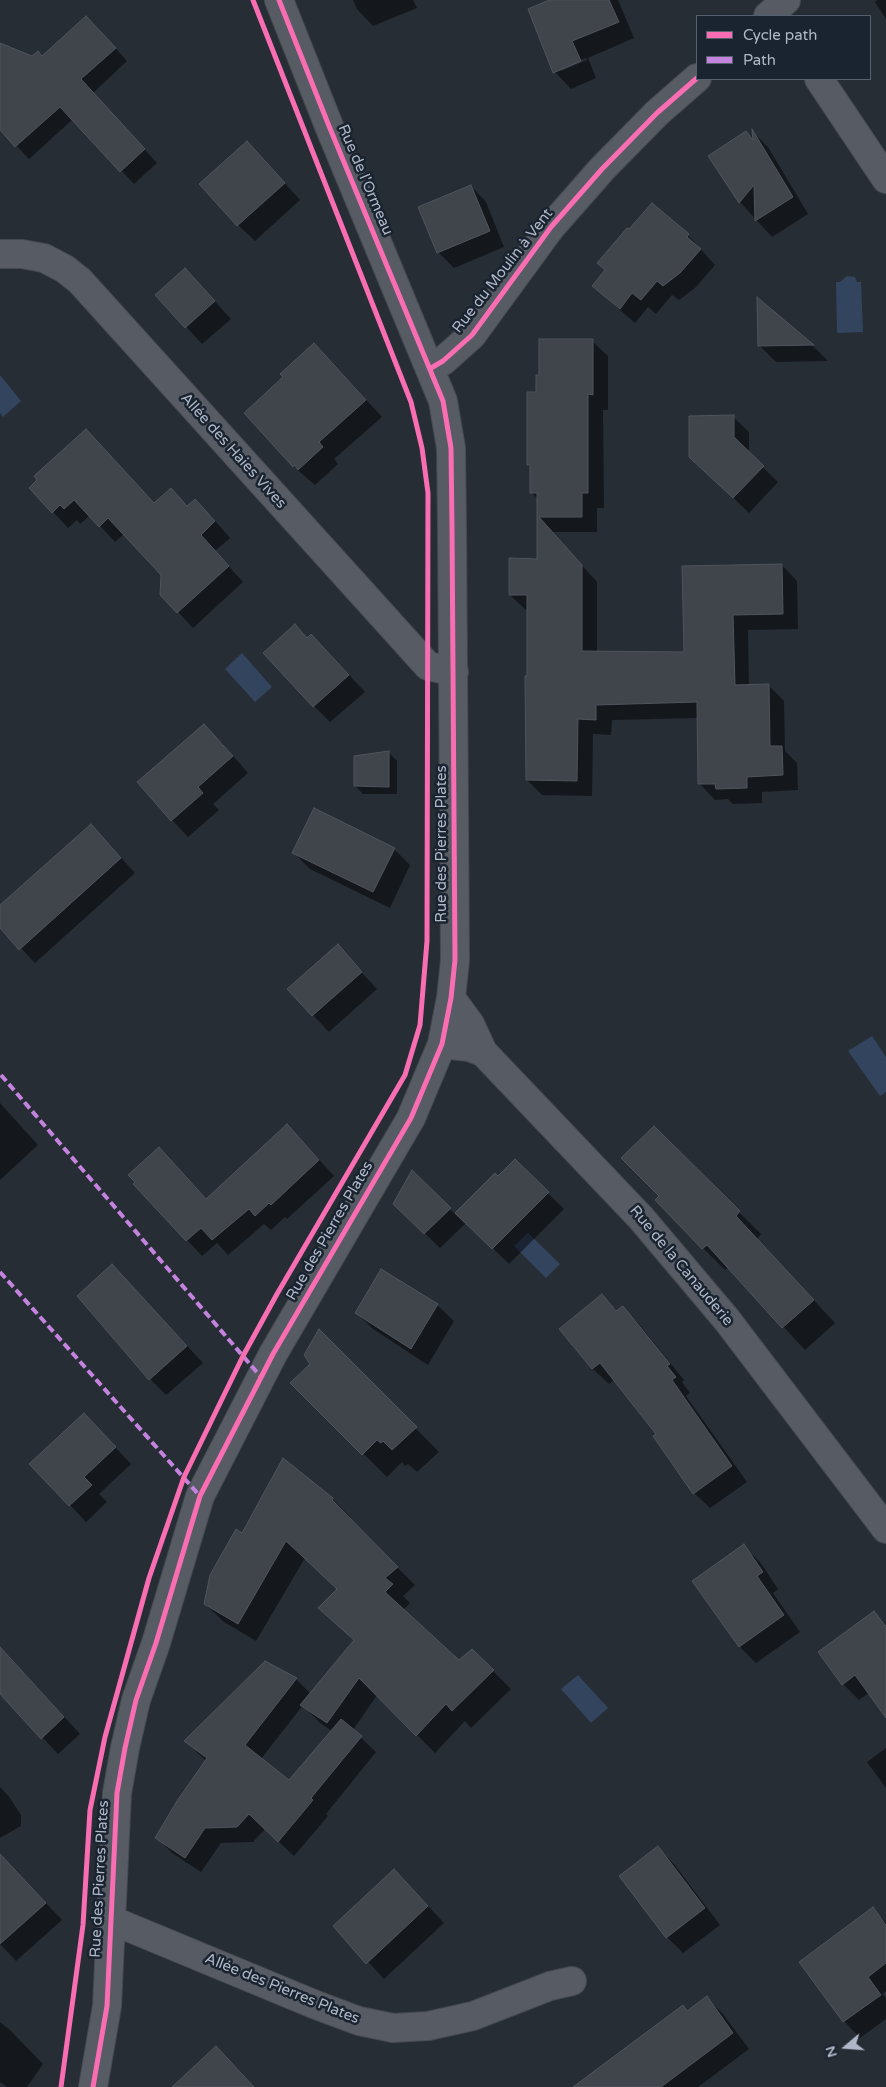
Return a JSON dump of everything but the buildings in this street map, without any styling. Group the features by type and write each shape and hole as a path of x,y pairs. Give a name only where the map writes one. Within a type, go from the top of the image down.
{"street":[{"name":"Rue de l'Ormeau","path":"279,0 329,126 430,368"},
{"name":"Rue du Moulin à Vent","path":"430,368 444,361 472,335 551,227 602,169 657,113 696,79"},
{"path":"820,80 886,179"},
{"name":"Allée des Haies Vives","path":"0,254 22,254 44,258 65,268 80,281 428,666 454,672"},
{"name":"Rue des Pierres Plates","path":"93,2087 107,2006 117,1793 125,1748 136,1700 156,1643 200,1496 273,1354 411,1118 442,1044 451,998 455,960 451,448 443,401 430,368"},
{"name":"Rue de la Canauderie","path":"451,998 470,1024 484,1052 641,1218 685,1269 738,1334 886,1529"},
{"path":"442,1044 469,1047 484,1052"},
{"name":"Allée des Pierres Plates","path":"111,1920 316,2005 359,2021 393,2028 428,2026 473,2016 550,1986 572,1981"}],"water":[{"path":"847,276 855,277 857,282 861,282 863,332 837,333 836,282 840,282"},
{"path":"0,375 21,401 3,417 0,413"},
{"path":"242,653 272,687 255,702 225,669"},
{"path":"872,1036 886,1057 886,1092 880,1096 848,1051"},
{"path":"528,1233 560,1264 546,1278 514,1246"},
{"path":"578,1675 608,1708 591,1723 561,1689"}],"marked path":[{"path":"1,1075 261,1377"},
{"path":"0,1272 200,1496"}],"cycle path":[{"path":"61,2087 83,1925 90,1810 105,1737 149,1578 184,1477 243,1356 277,1294 405,1075 420,1025 427,941 428,493 422,448 411,402 253,0"},
{"path":"93,2087 107,2006 117,1793 125,1748 136,1700 156,1643 200,1496 273,1354 411,1118 442,1044 451,998 455,960 451,448 443,401 279,0"},
{"path":"431,368 443,361 472,335 551,227 602,169 657,113 696,79"}]}
